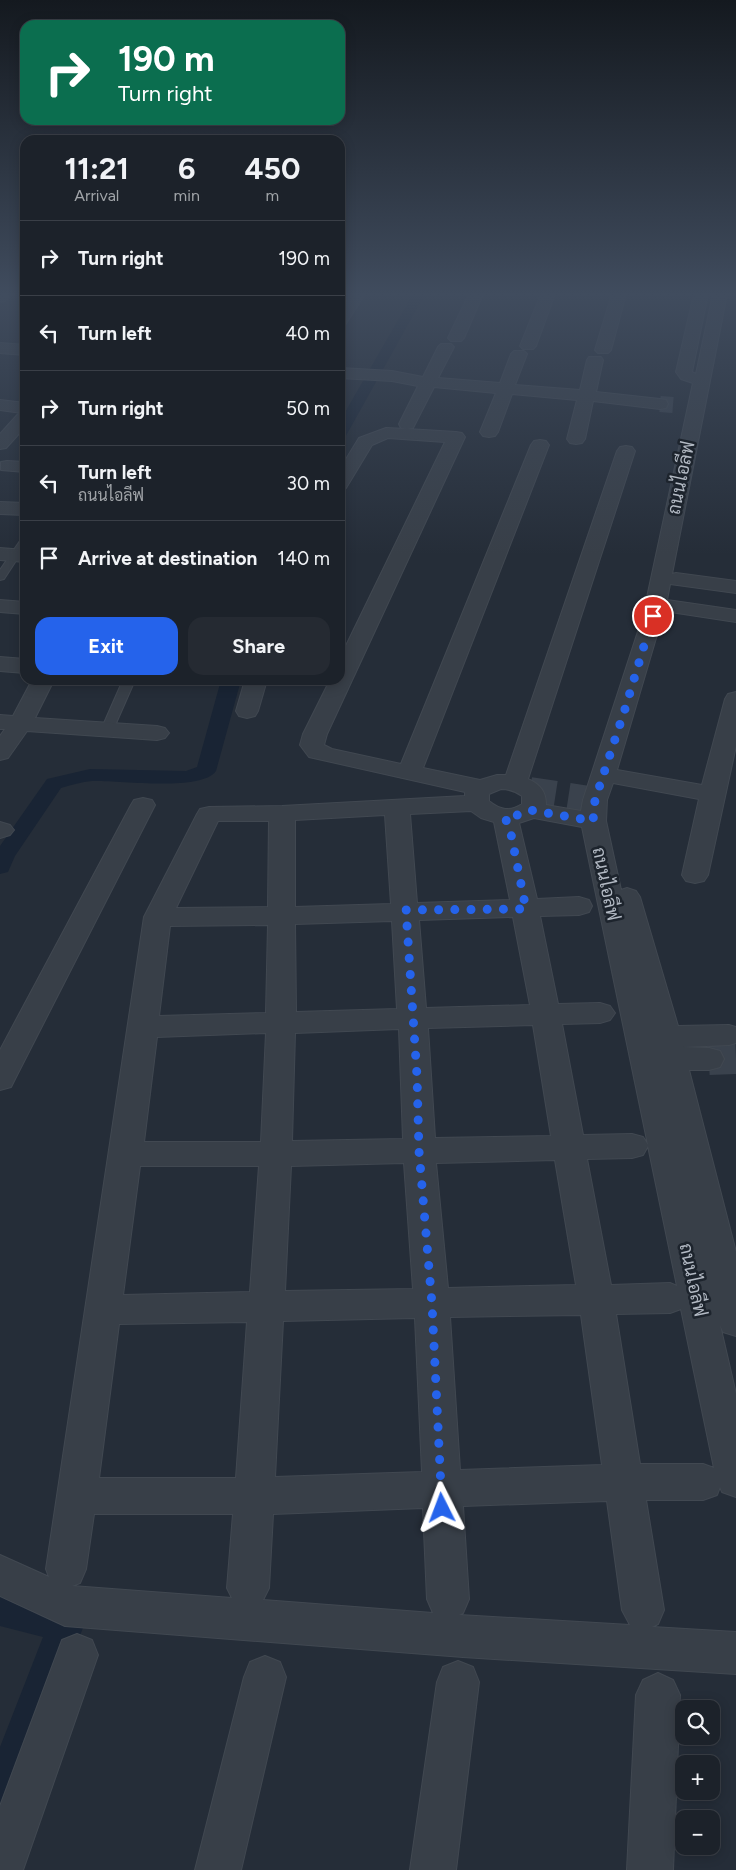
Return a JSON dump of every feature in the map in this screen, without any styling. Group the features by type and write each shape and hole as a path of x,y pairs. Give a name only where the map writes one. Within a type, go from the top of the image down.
{"street":[{"path":"407,424 423,381"},
{"path":"426,381 625,399 688,401 687,381"},
{"path":"488,432 509,381"},
{"path":"576,439 592,381"},
{"name":"ถนนไอลีฟ","path":"694,381 688,401 653,616 595,800 593,821 719,1481"},
{"name":"ถนนไอลีฟ","path":"696,381 688,401 676,578 620,769 607,824 668,1048 736,1321"},
{"path":"0,406 20,408"},
{"path":"0,444 20,422"},
{"path":"345,475 364,442 375,436 386,433 456,437 345,671"},
{"path":"410,772 540,445"},
{"path":"515,783 626,451"},
{"path":"7,466 20,467"},
{"path":"0,508 20,509"},
{"path":"676,578 736,587"},
{"path":"0,606 20,608"},
{"path":"669,606 736,616"},
{"path":"0,664 20,666"},
{"path":"0,753 10,723 40,685"},
{"path":"247,711 255,685"},
{"path":"338,685 315,734 312,745 317,752 410,772 499,804 593,821"},
{"path":"695,875 720,787 736,699"},
{"path":"10,723 157,733"},
{"path":"620,769 720,787"},
{"path":"66,1569 158,917 210,814 499,804 534,806 536,800 534,795 523,786 515,783 497,782 499,804 511,834 546,1015 596,1300 643,1610"},
{"path":"0,1079 143,805"},
{"path":"397,808 417,1076 419,1151 432,1304 448,1599"},
{"path":"248,1588 268,1307 276,1154 281,1022 282,813"},
{"path":"158,917 282,916 406,910 526,909 579,906"},
{"path":"143,1027 600,1013"},
{"path":"668,1048 729,1035"},
{"path":"668,1048 708,1058"},
{"path":"126,1154 276,1154 632,1146"},
{"path":"103,1310 670,1298"},
{"path":"76,1496 255,1496 624,1482 719,1481"},
{"path":"0,1575 65,1606 463,1636 736,1653"},
{"path":"0,1869 77,1655"},
{"path":"218,1870 266,1677"},
{"path":"433,1870 458,1682"},
{"path":"650,1870 658,1695"}],"lane":[{"path":"0,577 16,551"},
{"path":"107,730 127,685"}],"waterway":[{"path":"345,425 370,381"},
{"path":"0,867 4,856 54,783 90,775 188,777 206,771 230,685"},
{"path":"0,1608 66,1625 0,1797"}],"tunnel":[{"path":"660,404 673,405"},
{"path":"530,790 595,800"},
{"path":"709,1059 736,1058"}],"route":[{"path":"442,1508 432,1304 419,1151 417,1076 406,910 526,909 511,834 505,817 523,814 530,810 593,821 595,800 653,616"}]}
